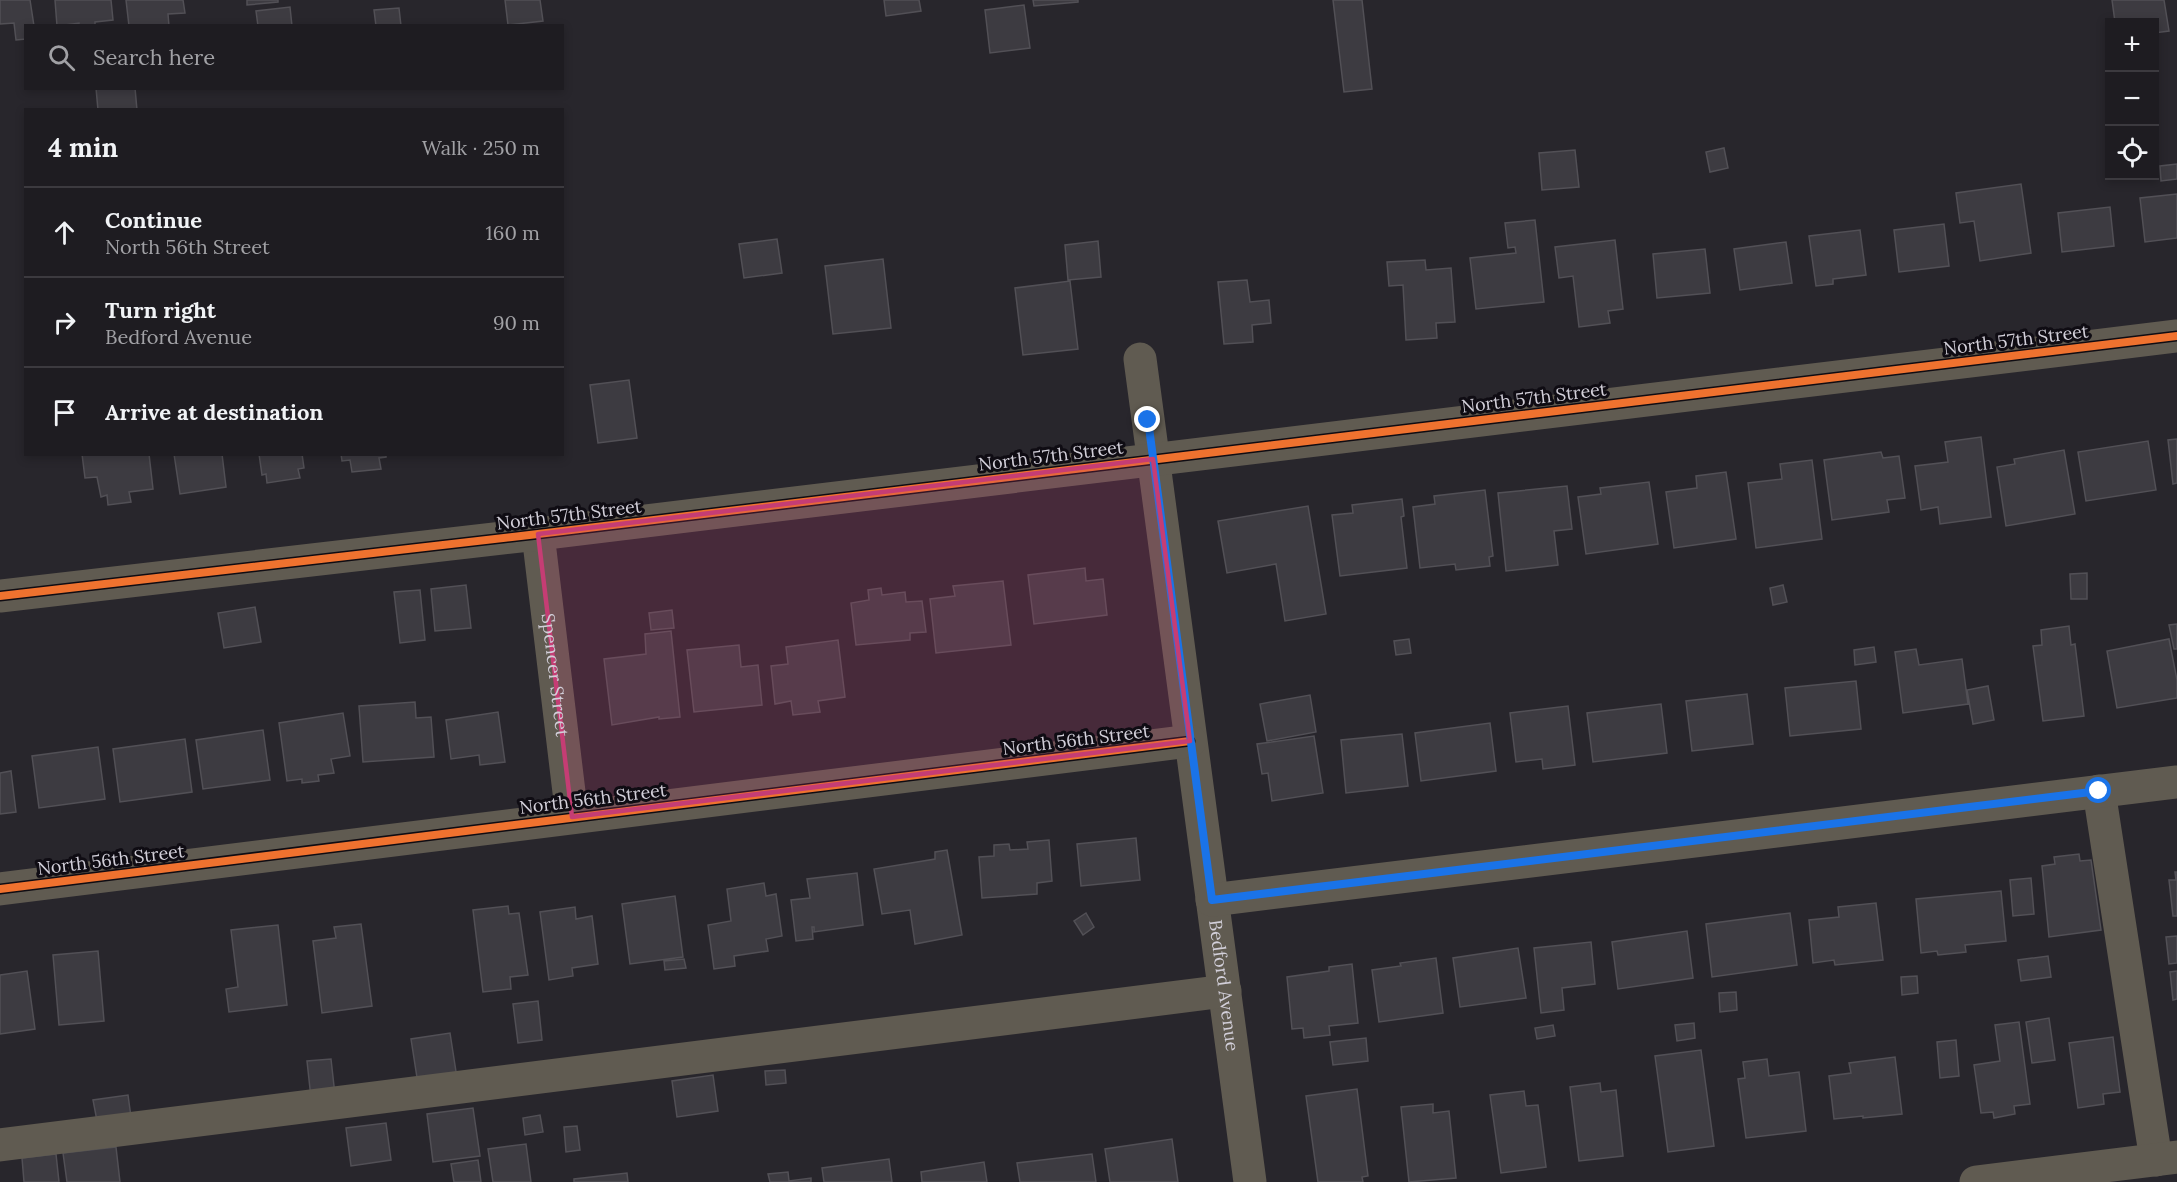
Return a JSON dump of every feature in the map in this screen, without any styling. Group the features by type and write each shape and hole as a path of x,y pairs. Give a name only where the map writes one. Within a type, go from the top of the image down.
{"street":[{"name":"North 57th Street","path":"0,596 538,534 2177,336"},
{"name":"Bedford Avenue","path":"1140,359 1250,1182"},
{"name":"Spencer Street","path":"538,534 572,817"},
{"name":"North 56th Street","path":"0,889 1190,741"},
{"path":"1212,900 2177,782"},
{"path":"1976,1182 2166,1159 2099,791"},
{"path":"0,1145 1225,991"}],"highlighted area":[{"path":"1153,459 1190,741 572,817 538,534"}],"building":[{"path":"0,0 30,0 34,24 24,24 24,39 16,40 14,23 0,24"},
{"path":"55,0 111,0 113,20 95,22 95,24 57,24"},
{"path":"126,0 183,0 185,13 168,14 169,24 129,24"},
{"path":"247,0 278,0 278,2 247,5"},
{"path":"505,0 540,0 543,21 508,24"},
{"path":"884,0 919,0 921,11 886,16"},
{"path":"1033,0 1078,0 1078,2 1034,6"},
{"path":"1333,0 1362,0 1372,89 1344,92"},
{"path":"2112,0 2164,0 2169,31 2159,32 2159,18 2114,18"},
{"path":"1024,5 1030,48 990,53 985,10"},
{"path":"290,7 292,24 258,24 256,11"},
{"path":"399,8 401,24 376,24 374,10"},
{"path":"96,90 135,90 137,108 98,108"},
{"path":"1724,148 1728,168 1710,172 1706,152"},
{"path":"1575,150 1579,187 1542,190 1539,153"},
{"path":"2177,164 2177,179 2161,181 2160,166"},
{"path":"2021,184 2031,253 1980,261 1974,221 1960,223 1956,193"},
{"path":"2177,194 2177,238 2145,242 2140,198"},
{"path":"2110,207 2114,246 2062,252 2058,213"},
{"path":"1535,220 1544,302 1476,309 1470,258 1516,253 1515,247 1508,248 1505,223"},
{"path":"1944,224 1949,266 1899,272 1894,230"},
{"path":"1860,230 1866,275 1833,279 1833,284 1816,286 1809,236"},
{"path":"777,239 782,273 744,278 739,244"},
{"path":"1615,240 1623,309 1608,311 1610,323 1579,327 1573,276 1559,278 1555,247"},
{"path":"1098,241 1101,277 1068,280 1065,245"},
{"path":"1786,242 1792,283 1740,290 1734,249"},
{"path":"1705,249 1710,293 1657,298 1653,254"},
{"path":"883,259 891,328 833,334 825,266"},
{"path":"1425,260 1426,270 1451,268 1455,322 1436,323 1437,338 1406,340 1403,285 1389,286 1387,262"},
{"path":"1247,280 1250,302 1269,300 1271,323 1252,325 1253,342 1224,344 1218,282"},
{"path":"1070,281 1078,349 1023,355 1015,288"},
{"path":"629,380 637,438 598,443 590,385"},
{"path":"1981,437 1991,517 1940,524 1938,507 1921,510 1915,466 1948,462 1945,442"},
{"path":"2177,439 2177,483 2173,484 2168,440"},
{"path":"2148,441 2156,490 2086,501 2078,452"},
{"path":"2064,450 2075,514 2006,526 1997,467 2015,464 2014,459"},
{"path":"1881,452 1883,458 1899,456 1905,498 1887,500 1889,512 1832,520 1824,460"},
{"path":"82,456 149,456 153,489 129,492 131,502 108,505 107,495 101,497 97,477 85,478"},
{"path":"174,456 222,456 226,487 180,494"},
{"path":"259,456 302,456 304,468 298,469 300,478 267,483 266,474 262,475"},
{"path":"341,456 386,456 379,458 381,469 352,472 350,460 342,461"},
{"path":"1812,460 1822,539 1756,548 1748,483 1782,479 1780,464"},
{"path":"1726,472 1736,539 1674,548 1666,492 1697,488 1696,476"},
{"path":"1649,482 1658,544 1586,554 1578,497 1601,494 1600,488"},
{"path":"1567,486 1572,529 1554,531 1558,565 1506,571 1498,493"},
{"path":"1485,490 1493,556 1489,557 1490,566 1456,570 1455,564 1420,568 1413,507 1435,504 1434,496"},
{"path":"1402,499 1404,516 1401,517 1407,568 1340,576 1332,515 1353,513 1352,505"},
{"path":"1308,506 1326,614 1285,621 1276,564 1227,573 1218,521"},
{"path":"1085,568 1086,581 1103,579 1107,615 1034,624 1028,575"},
{"path":"2087,573 2087,599 2071,599 2070,574"},
{"path":"1003,581 1011,645 936,653 930,599 955,596 953,586"},
{"path":"466,585 471,628 435,631 431,589"},
{"path":"1783,585 1787,602 1773,605 1770,588"},
{"path":"881,588 882,595 905,592 906,602 922,601 926,632 910,633 910,640 856,645 851,603 869,600 868,590"},
{"path":"420,590 425,640 400,643 394,592"},
{"path":"255,607 261,642 224,648 218,613"},
{"path":"672,610 674,628 651,630 649,613"},
{"path":"2177,624 2177,649 2174,649 2169,625"},
{"path":"2069,626 2071,645 2075,644 2084,716 2043,721 2033,646 2042,645 2041,630"},
{"path":"671,631 680,717 659,719 659,717 612,725 604,659 646,654 645,634"},
{"path":"1409,639 1411,653 1396,655 1394,641"},
{"path":"2169,639 2177,680 2177,698 2117,708 2107,651"},
{"path":"838,640 845,697 818,701 820,712 793,715 791,701 775,704 771,666 788,664 786,647"},
{"path":"739,645 741,667 758,665 762,705 694,712 687,650"},
{"path":"1874,647 1876,662 1855,665 1854,650"},
{"path":"1916,649 1919,665 1962,659 1968,704 1903,713 1895,652"},
{"path":"1856,681 1861,729 1790,736 1785,688"},
{"path":"1988,686 1994,720 1973,724 1967,690"},
{"path":"1747,694 1753,744 1692,751 1686,701"},
{"path":"1310,695 1316,732 1267,741 1260,704"},
{"path":"415,702 416,718 431,717 434,757 363,762 359,706"},
{"path":"1661,704 1667,753 1593,762 1587,713"},
{"path":"1568,706 1575,765 1543,769 1542,759 1516,762 1510,713"},
{"path":"498,712 505,762 480,765 479,755 451,759 446,720"},
{"path":"343,713 350,756 331,759 334,773 318,775 319,781 302,783 302,779 287,781 279,723"},
{"path":"1490,723 1496,771 1421,781 1415,733"},
{"path":"263,730 270,780 203,789 196,740"},
{"path":"1402,734 1408,786 1346,793 1341,740"},
{"path":"1314,736 1323,793 1272,801 1268,773 1262,774 1257,744"},
{"path":"185,739 192,792 120,802 113,749"},
{"path":"98,747 105,799 39,808 32,756"},
{"path":"11,771 16,812 0,814 0,773"},
{"path":"1136,838 1140,880 1081,886 1077,844"},
{"path":"1049,840 1052,881 1037,883 1037,894 982,898 979,857 994,856 994,845 1009,844 1010,850 1028,849 1027,842"},
{"path":"947,850 962,935 915,944 910,910 882,914 874,869 935,859 935,852"},
{"path":"2079,854 2080,861 2091,860 2101,930 2049,937 2042,866 2055,864 2054,857"},
{"path":"2175,872 2177,872 2177,916 2173,916 2169,880 2176,880"},
{"path":"857,873 863,925 814,932 814,927 812,927 813,939 796,941 791,900 810,898 807,879"},
{"path":"2031,878 2034,914 2013,916 2010,880"},
{"path":"764,883 766,896 776,894 782,936 766,939 768,951 734,956 735,966 714,969 708,925 731,921 727,889"},
{"path":"2001,891 2006,941 1965,945 1966,952 1938,955 1937,951 1921,953 1916,899"},
{"path":"675,896 683,957 630,964 622,904"},
{"path":"1876,903 1883,960 1835,965 1834,960 1813,963 1809,920 1839,917 1838,907"},
{"path":"508,906 509,914 519,913 528,975 510,977 511,989 483,992 473,910"},
{"path":"575,907 576,919 592,916 598,964 572,968 573,976 549,980 540,912"},
{"path":"1086,913 1094,927 1083,935 1074,921"},
{"path":"1790,913 1797,965 1712,977 1706,924"},
{"path":"361,924 372,1006 322,1013 313,941 336,938 334,927"},
{"path":"278,925 287,1005 229,1012 226,989 238,987 231,930"},
{"path":"1687,931 1693,978 1618,989 1612,942"},
{"path":"2177,936 2177,963 2169,964 2166,937"},
{"path":"1591,942 1595,984 1562,988 1564,1010 1541,1013 1534,948"},
{"path":"1518,948 1526,998 1460,1007 1453,958"},
{"path":"98,951 104,1021 59,1025 53,955"},
{"path":"2048,956 2051,977 2021,981 2018,960"},
{"path":"1436,958 1443,1013 1379,1022 1372,970"},
{"path":"684,959 686,968 665,970 664,961"},
{"path":"1352,964 1358,1023 1329,1026 1330,1035 1304,1038 1303,1028 1292,1029 1287,977 1329,971 1329,967"},
{"path":"27,971 35,1029 0,1034 0,975"},
{"path":"2177,971 2177,999 2173,1000 2170,972"},
{"path":"1917,976 1918,993 1902,995 1901,977"},
{"path":"1736,992 1737,1010 1720,1012 1719,993"},
{"path":"538,1001 542,1040 518,1043 513,1004"},
{"path":"2049,1018 2055,1060 2032,1063 2026,1022"},
{"path":"2019,1022 2030,1104 2014,1106 2015,1114 1994,1118 1993,1112 1981,1113 1974,1065 2000,1061 1995,1025"},
{"path":"1694,1023 1695,1038 1677,1041 1675,1025"},
{"path":"1553,1025 1555,1036 1537,1039 1535,1028"},
{"path":"450,1033 457,1078 418,1084 411,1039"},
{"path":"2113,1037 2120,1092 2103,1094 2104,1104 2078,1108 2069,1043"},
{"path":"1366,1038 1368,1061 1333,1065 1330,1042"},
{"path":"1956,1040 1959,1076 1940,1078 1937,1042"},
{"path":"1701,1050 1714,1146 1668,1152 1655,1056"},
{"path":"1895,1057 1902,1114 1834,1119 1829,1076 1851,1073 1849,1063"},
{"path":"331,1059 335,1095 311,1098 307,1061"},
{"path":"1767,1059 1769,1076 1799,1072 1806,1131 1746,1138 1738,1079 1745,1078 1743,1062"},
{"path":"785,1070 786,1083 766,1085 765,1071"},
{"path":"713,1075 718,1111 677,1117 672,1081"},
{"path":"1600,1083 1601,1092 1616,1090 1623,1156 1579,1161 1570,1087"},
{"path":"1357,1089 1368,1176 1362,1177 1363,1182 1318,1182 1306,1096"},
{"path":"1524,1091 1526,1106 1538,1105 1546,1167 1501,1173 1490,1095"},
{"path":"128,1095 131,1117 97,1121 93,1100"},
{"path":"1433,1104 1433,1113 1449,1111 1456,1178 1409,1182 1401,1107"},
{"path":"473,1108 480,1156 433,1162 427,1114"},
{"path":"540,1115 543,1132 525,1135 523,1118"},
{"path":"386,1123 391,1160 351,1166 346,1128"},
{"path":"577,1126 580,1150 566,1152 564,1127"},
{"path":"1172,1139 1178,1182 1110,1182 1105,1149"},
{"path":"526,1144 531,1182 493,1182 488,1149"},
{"path":"116,1147 120,1182 67,1182 63,1153"},
{"path":"56,1154 59,1182 24,1182 22,1158"},
{"path":"1092,1154 1096,1182 1020,1182 1017,1163"},
{"path":"889,1159 892,1182 824,1182 822,1168"},
{"path":"478,1160 481,1182 454,1182 451,1164"},
{"path":"984,1162 987,1182 922,1182 921,1172"},
{"path":"788,1172 789,1181 811,1178 811,1182 770,1182 768,1174"},
{"path":"627,1173 628,1182 574,1182 574,1179"}],"cycle path":[{"path":"0,596 538,534 2177,336"},
{"path":"0,889 1190,741"}],"route":[{"path":"1148,420 1212,900 2099,791"}]}
